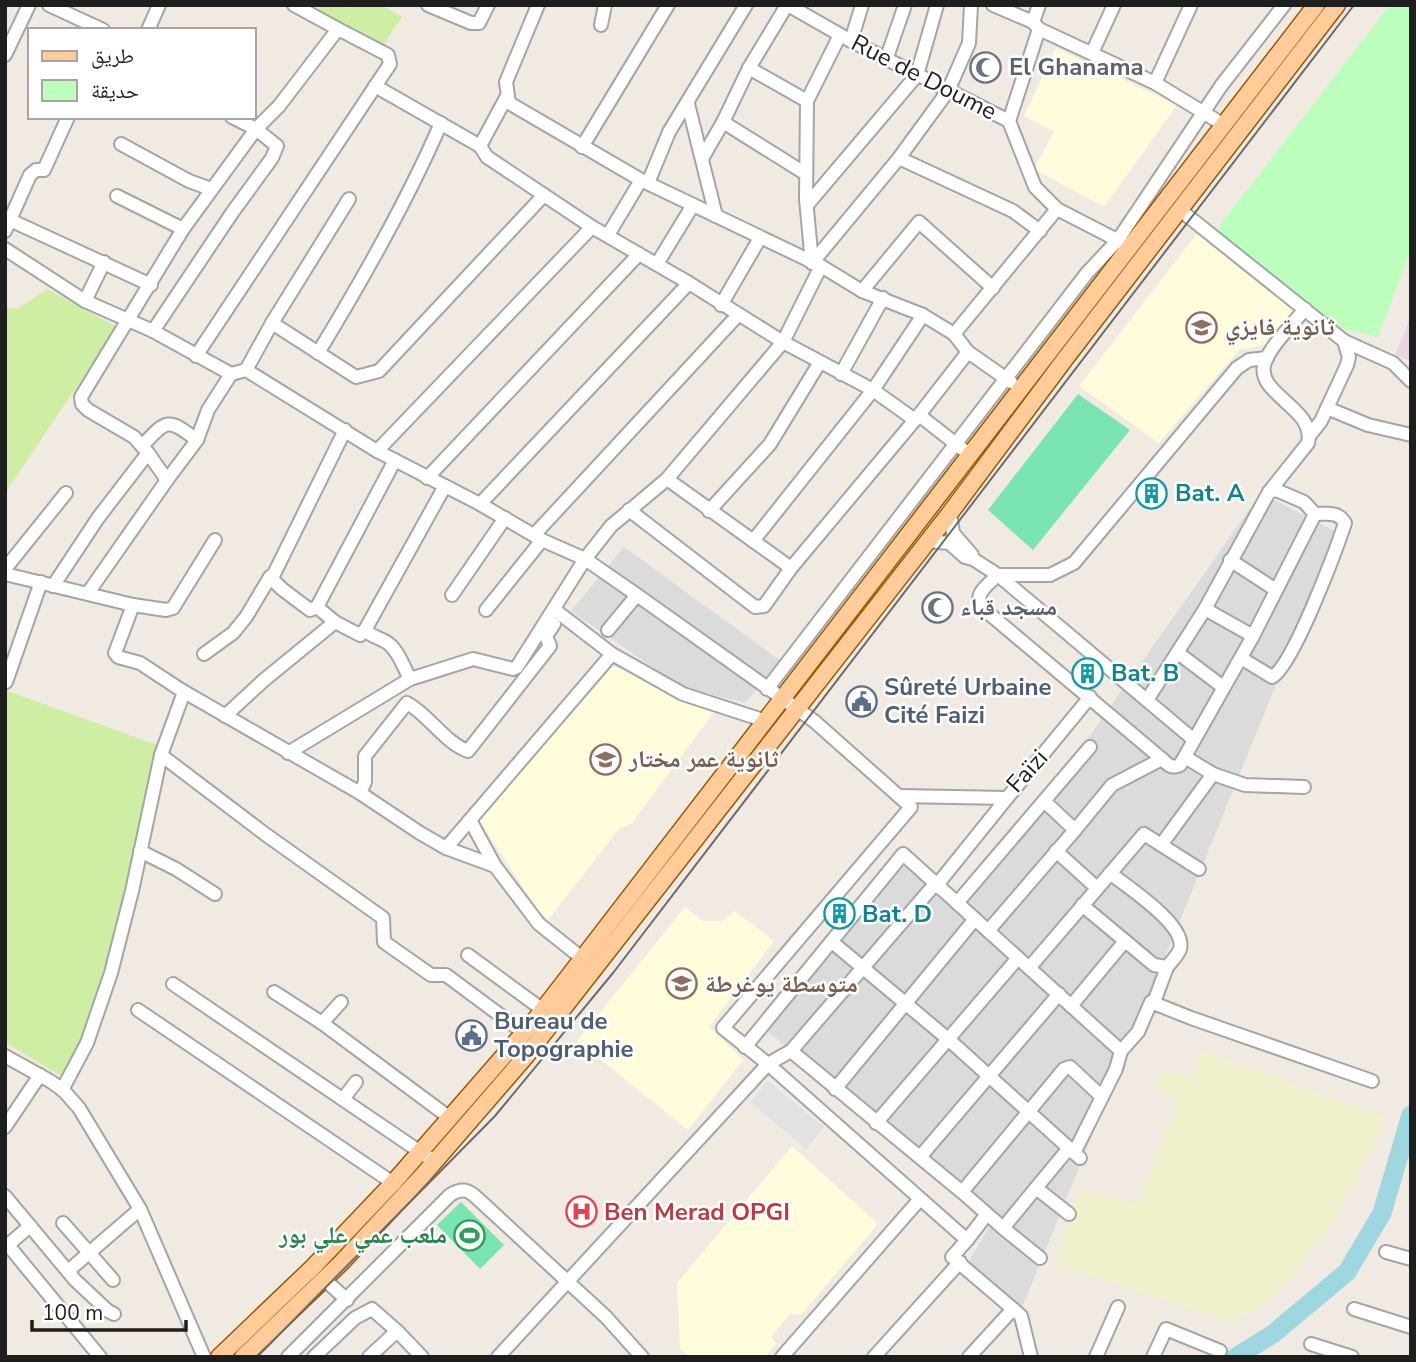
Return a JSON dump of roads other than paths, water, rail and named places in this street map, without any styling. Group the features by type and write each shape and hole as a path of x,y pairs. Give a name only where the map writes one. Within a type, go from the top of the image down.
{"main road":[{"path":"243,1357 324,1279 435,1162 580,990 970,456 1131,250 1316,5"},
{"path":"219,1357 313,1267 393,1183 524,1033 766,721 789,705 928,541 1131,250 1179,209 1337,5"}],"street":[{"path":"5,55 29,5"},
{"path":"49,5 99,28"},
{"path":"149,28 159,5"},
{"path":"196,356 390,64 390,58 338,29 312,9 295,5"},
{"path":"428,5 471,23 479,23 488,5"},
{"path":"538,5 506,82 509,103 645,181 817,265 862,291 923,315 954,334 968,352 1020,390"},
{"path":"601,25 605,5"},
{"path":"582,146 668,5"},
{"path":"608,235 645,181 669,132 746,5"},
{"path":"703,157 749,68 787,5"},
{"name":"Rue de Doume","path":"787,5 1009,121 1035,187 1057,209 1131,250"},
{"path":"817,265 807,205 807,102 846,38 862,5"},
{"path":"887,57 905,5"},
{"path":"807,205 917,75 937,5"},
{"path":"360,793 365,782 365,756 407,703 417,708 452,741 468,751 550,646 546,636 585,559 611,526 667,479 783,342 817,265 948,91 969,43 971,5"},
{"path":"993,5 1155,83 1224,125"},
{"path":"1009,121 1040,5"},
{"path":"1092,53 1114,5"},
{"path":"1155,83 1191,5"},
{"path":"767,689 1087,273 1131,250 1203,114 1221,86 1284,5"},
{"path":"167,481 146,449 89,410 81,402 82,397 183,229 256,130 279,106 338,29"},
{"path":"749,68 807,102"},
{"path":"375,86 480,146 487,157 592,227 783,342 873,390 970,456"},
{"path":"480,146 508,96"},
{"path":"688,104 716,216"},
{"path":"67,119 44,170 36,170 30,175 7,225 104,261 151,285"},
{"path":"153,331 272,158 277,146 236,119"},
{"path":"318,353 356,292 441,122"},
{"path":"723,122 806,174"},
{"path":"121,144 189,181 211,189"},
{"path":"899,158 1013,211 1040,231"},
{"path":"117,195 183,229"},
{"path":"272,323 356,377 379,371 544,195"},
{"path":"5,249 85,301 153,331 231,374 246,370 349,199"},
{"path":"657,264 693,205"},
{"path":"954,334 1057,209"},
{"path":"1179,209 1344,341 1393,363 1411,381"},
{"path":"862,291 919,222 993,288"},
{"path":"377,451 592,227"},
{"path":"721,305 760,238"},
{"path":"427,478 639,254"},
{"path":"85,301 104,261"},
{"path":"480,504 689,283"},
{"path":"841,374 883,298"},
{"path":"1305,310 1267,358 1264,369 1267,381 1305,421 1310,435"},
{"path":"486,610 538,537 738,315"},
{"path":"753,541 873,390 923,315"},
{"path":"1147,701 1205,609 1269,492 1308,443 1310,435 1321,421 1347,365 1349,357 1344,341"},
{"path":"629,510 755,607 764,606 968,352"},
{"path":"1267,358 1249,360 1237,368 1074,563 1050,575 1008,577 980,593 980,606 1162,760 1174,767 1181,765 1241,658 1315,514"},
{"path":"709,511 770,444 820,362"},
{"path":"246,370 377,451 538,537 585,559 814,721 911,807 723,1028 768,1063 967,1240"},
{"path":"88,593 197,440 208,410 231,374"},
{"path":"1327,408 1368,425 1411,435"},
{"path":"6,682 47,584 98,518 161,426 171,424 197,440"},
{"path":"204,654 233,633 270,577 275,574 345,430"},
{"path":"270,577 310,610 317,607 395,460"},
{"path":"667,479 792,568"},
{"path":"317,607 335,622 360,635 445,486"},
{"path":"1241,658 1272,677 1279,672 1318,592 1345,523 1335,514 1315,514 1304,502 1276,490 1269,492"},
{"path":"66,493 5,572 133,605 166,610 173,608 215,540"},
{"path":"950,513 954,541 965,556 1008,577 1194,740"},
{"path":"452,595 505,518"},
{"path":"928,541 954,541"},
{"path":"1230,560 1276,590"},
{"path":"608,630 637,595"},
{"path":"133,605 116,653 118,657 140,663 184,692 360,793 446,848 495,866"},
{"path":"1205,609 1253,636"},
{"path":"557,613 612,654 682,694 766,721"},
{"path":"288,753 410,679 473,659 513,669 517,667 557,613"},
{"path":"225,716 335,622"},
{"path":"365,629 367,633 388,643 394,649 410,679"},
{"path":"1178,653 1223,687"},
{"path":"446,848 612,654"},
{"path":"62,1090 87,1043 111,973 161,755 184,692"},
{"name":"Faïzi","path":"899,796 1007,798 1090,697"},
{"path":"957,903 1090,747"},
{"path":"161,755 265,834 383,918 384,942 431,975 446,975 524,1033"},
{"path":"1185,757 1213,774 1245,785 1304,787"},
{"path":"988,931 1112,785 1162,760"},
{"path":"1161,845 1213,774"},
{"path":"498,1357 768,1063 791,1051 862,966 935,884 937,885 1007,798"},
{"path":"1044,801 1075,830"},
{"path":"470,820 495,866 539,924 583,959"},
{"path":"1029,968 1144,834 1199,869"},
{"path":"141,851 215,894"},
{"path":"1056,851 1097,888"},
{"path":"745,1047 903,854 975,919"},
{"path":"1003,1228 1036,1188 1075,1153 1122,1051 1138,1032 1151,1002 1154,1002 1167,967 1180,949 1180,937 1172,922 1110,873"},
{"path":"937,885 1122,1051"},
{"path":"1082,905 1154,965 1167,967"},
{"path":"835,1089 975,919"},
{"path":"1071,1006 1125,941"},
{"path":"832,942 948,1038 1075,1153"},
{"path":"468,955 543,1010"},
{"path":"876,1123 1018,958"},
{"path":"173,984 435,1162"},
{"path":"274,992 322,1023 450,1118"},
{"path":"920,1157 1059,994"},
{"path":"322,1023 341,1002"},
{"path":"1154,1002 1191,1018 1372,1081"},
{"path":"138,1010 393,1183"},
{"path":"791,1051 1040,1258"},
{"path":"5,1056 62,1090 79,1108 140,1209 204,1357"},
{"path":"962,1192 1061,1072 1070,1067 1102,1097"},
{"path":"8,1118 40,1075"},
{"path":"343,1099 356,1082"},
{"path":"1036,1188 1069,1214"},
{"path":"288,1357 450,1195 458,1190 466,1190 606,1317 642,1357"},
{"path":"5,1196 68,1271 107,1311 114,1314"},
{"path":"782,1357 920,1199"},
{"path":"68,1271 140,1209"},
{"path":"986,1214 953,1257 1021,1316 1031,1357"},
{"path":"63,1223 113,1280"},
{"path":"30,1226 8,1245 100,1357"},
{"path":"1386,1252 1411,1259"},
{"path":"874,1357 960,1262"},
{"path":"324,1279 345,1301 355,1318"},
{"path":"1096,1357 1118,1307"},
{"path":"969,1357 1013,1308"},
{"path":"314,1357 355,1318 372,1309 422,1357"},
{"path":"1354,1309 1411,1327"},
{"path":"1153,1357 1166,1329 1220,1350"},
{"path":"369,1357 397,1331"},
{"path":"1311,1344 1352,1357"}],"waterway":[{"path":"1236,1357 1273,1334 1347,1272 1382,1213 1411,1115"}],"tram line":[{"path":"257,1357 495,1116 613,973 1354,5"}],"place":[{"name":"El Ghanama","path":"986,67"},
{"name":"ثانوية فايزي","path":"1202,327"},
{"name":"Bat. A","path":"1152,493"},
{"name":"مسجد قباء","path":"937,607"},
{"name":"Bat. B","path":"1088,673"},
{"name":"Sûreté Urbaine Cité Faizi","path":"861,701"},
{"name":"ثانوية عمر مختار","path":"606,759"},
{"name":"Bat. D","path":"839,914"},
{"name":"متوسطة يوغرطة","path":"682,984"},
{"name":"Bureau de Topographie","path":"471,1035"},
{"name":"Ben Merad OPGI","path":"581,1212"},
{"name":"ملعب عمي علي بور","path":"470,1235"}]}
